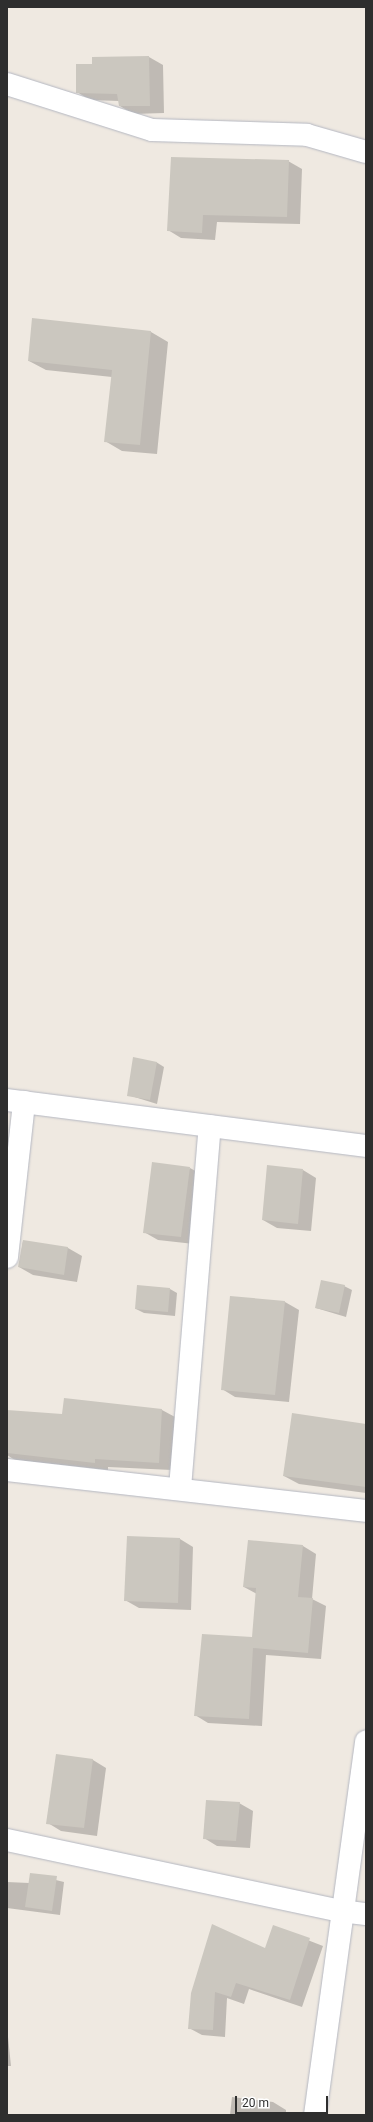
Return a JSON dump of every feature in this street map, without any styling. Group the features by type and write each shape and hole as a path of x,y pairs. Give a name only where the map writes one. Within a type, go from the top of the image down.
{"street":[{"path":"7,84 152,130 307,135 366,152"},
{"path":"7,1257 16,1101 366,1146"},
{"path":"180,1488 210,1126"},
{"path":"7,1470 180,1488 366,1511"},
{"path":"315,2115 341,1912 366,1741"},
{"path":"7,1840 341,1912 366,1914"}],"building":[{"path":"149,56 150,106 119,106 117,94 76,93 76,64 92,64 92,57"},
{"path":"171,157 289,160 287,217 203,215 202,233 167,231"},
{"path":"32,318 151,331 140,445 104,442 112,370 28,361"},
{"path":"133,1057 157,1062 150,1100 127,1096"},
{"path":"152,1162 190,1167 181,1237 143,1233"},
{"path":"267,1165 303,1169 298,1224 262,1220"},
{"path":"23,1240 68,1247 64,1275 18,1267"},
{"path":"321,1280 345,1285 339,1313 315,1308"},
{"path":"137,1285 170,1288 168,1312 135,1309"},
{"path":"230,1296 285,1301 275,1395 221,1390"},
{"path":"64,1398 162,1409 159,1463 95,1459 95,1463 7,1453 7,1410 62,1414"},
{"path":"292,1413 366,1424 366,1487 283,1476"},
{"path":"127,1536 180,1538 178,1603 124,1601"},
{"path":"248,1540 303,1545 298,1597 313,1598 308,1653 253,1648 249,1719 194,1716 202,1634 252,1637 256,1588 243,1587"},
{"path":"56,1754 93,1759 84,1828 46,1824"},
{"path":"206,1800 240,1802 236,1841 203,1839"},
{"path":"30,1873 57,1876 52,1911 25,1907"},
{"path":"212,1924 265,1948 273,1925 310,1938 290,2000 236,1983 231,1997 215,1992 213,2030 188,2029 191,1993"}]}
